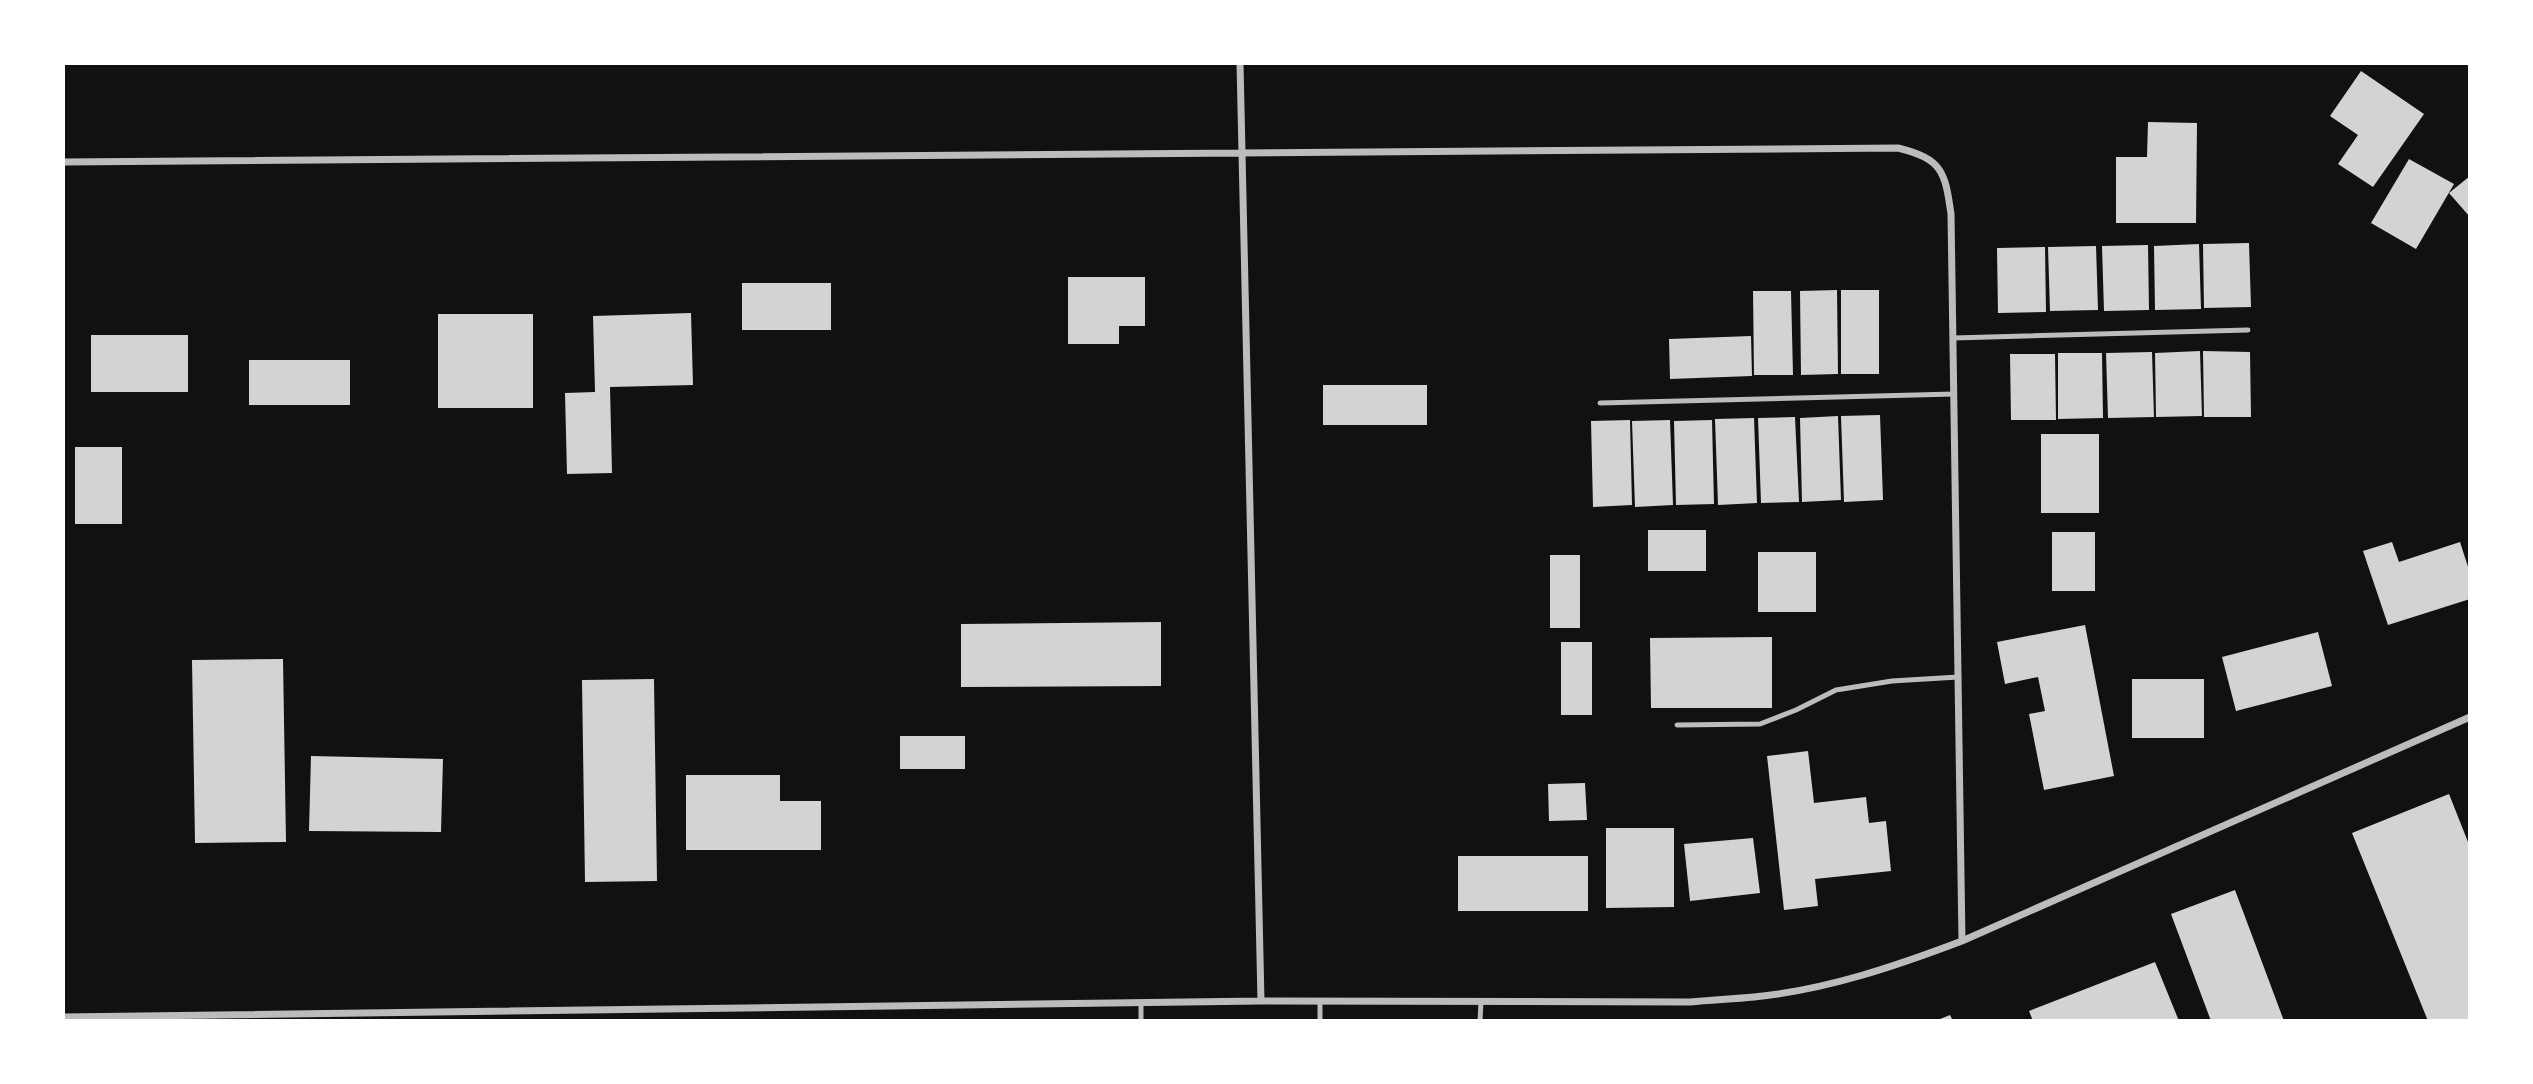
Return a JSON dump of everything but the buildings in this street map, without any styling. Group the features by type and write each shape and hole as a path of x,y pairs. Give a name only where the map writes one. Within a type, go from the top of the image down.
{"street":[{"path":"1240,63 1261,1001"},
{"path":"63,162 1898,148 1922,154 1939,168 1948,189 1951,214 1962,941"},
{"path":"63,1017 1261,1001 1689,1002 1757,997 1851,978 1903,963 1962,941 2470,717"}],"lane":[{"path":"1953,338 2248,330"},
{"path":"1600,403 1954,394"},
{"path":"1677,725 1760,724 1836,690 1892,681 1958,677"},
{"path":"1320,1001 1320,1021"},
{"path":"1480,1021 1481,1001"},
{"path":"1141,1003 1141,1021"}]}
